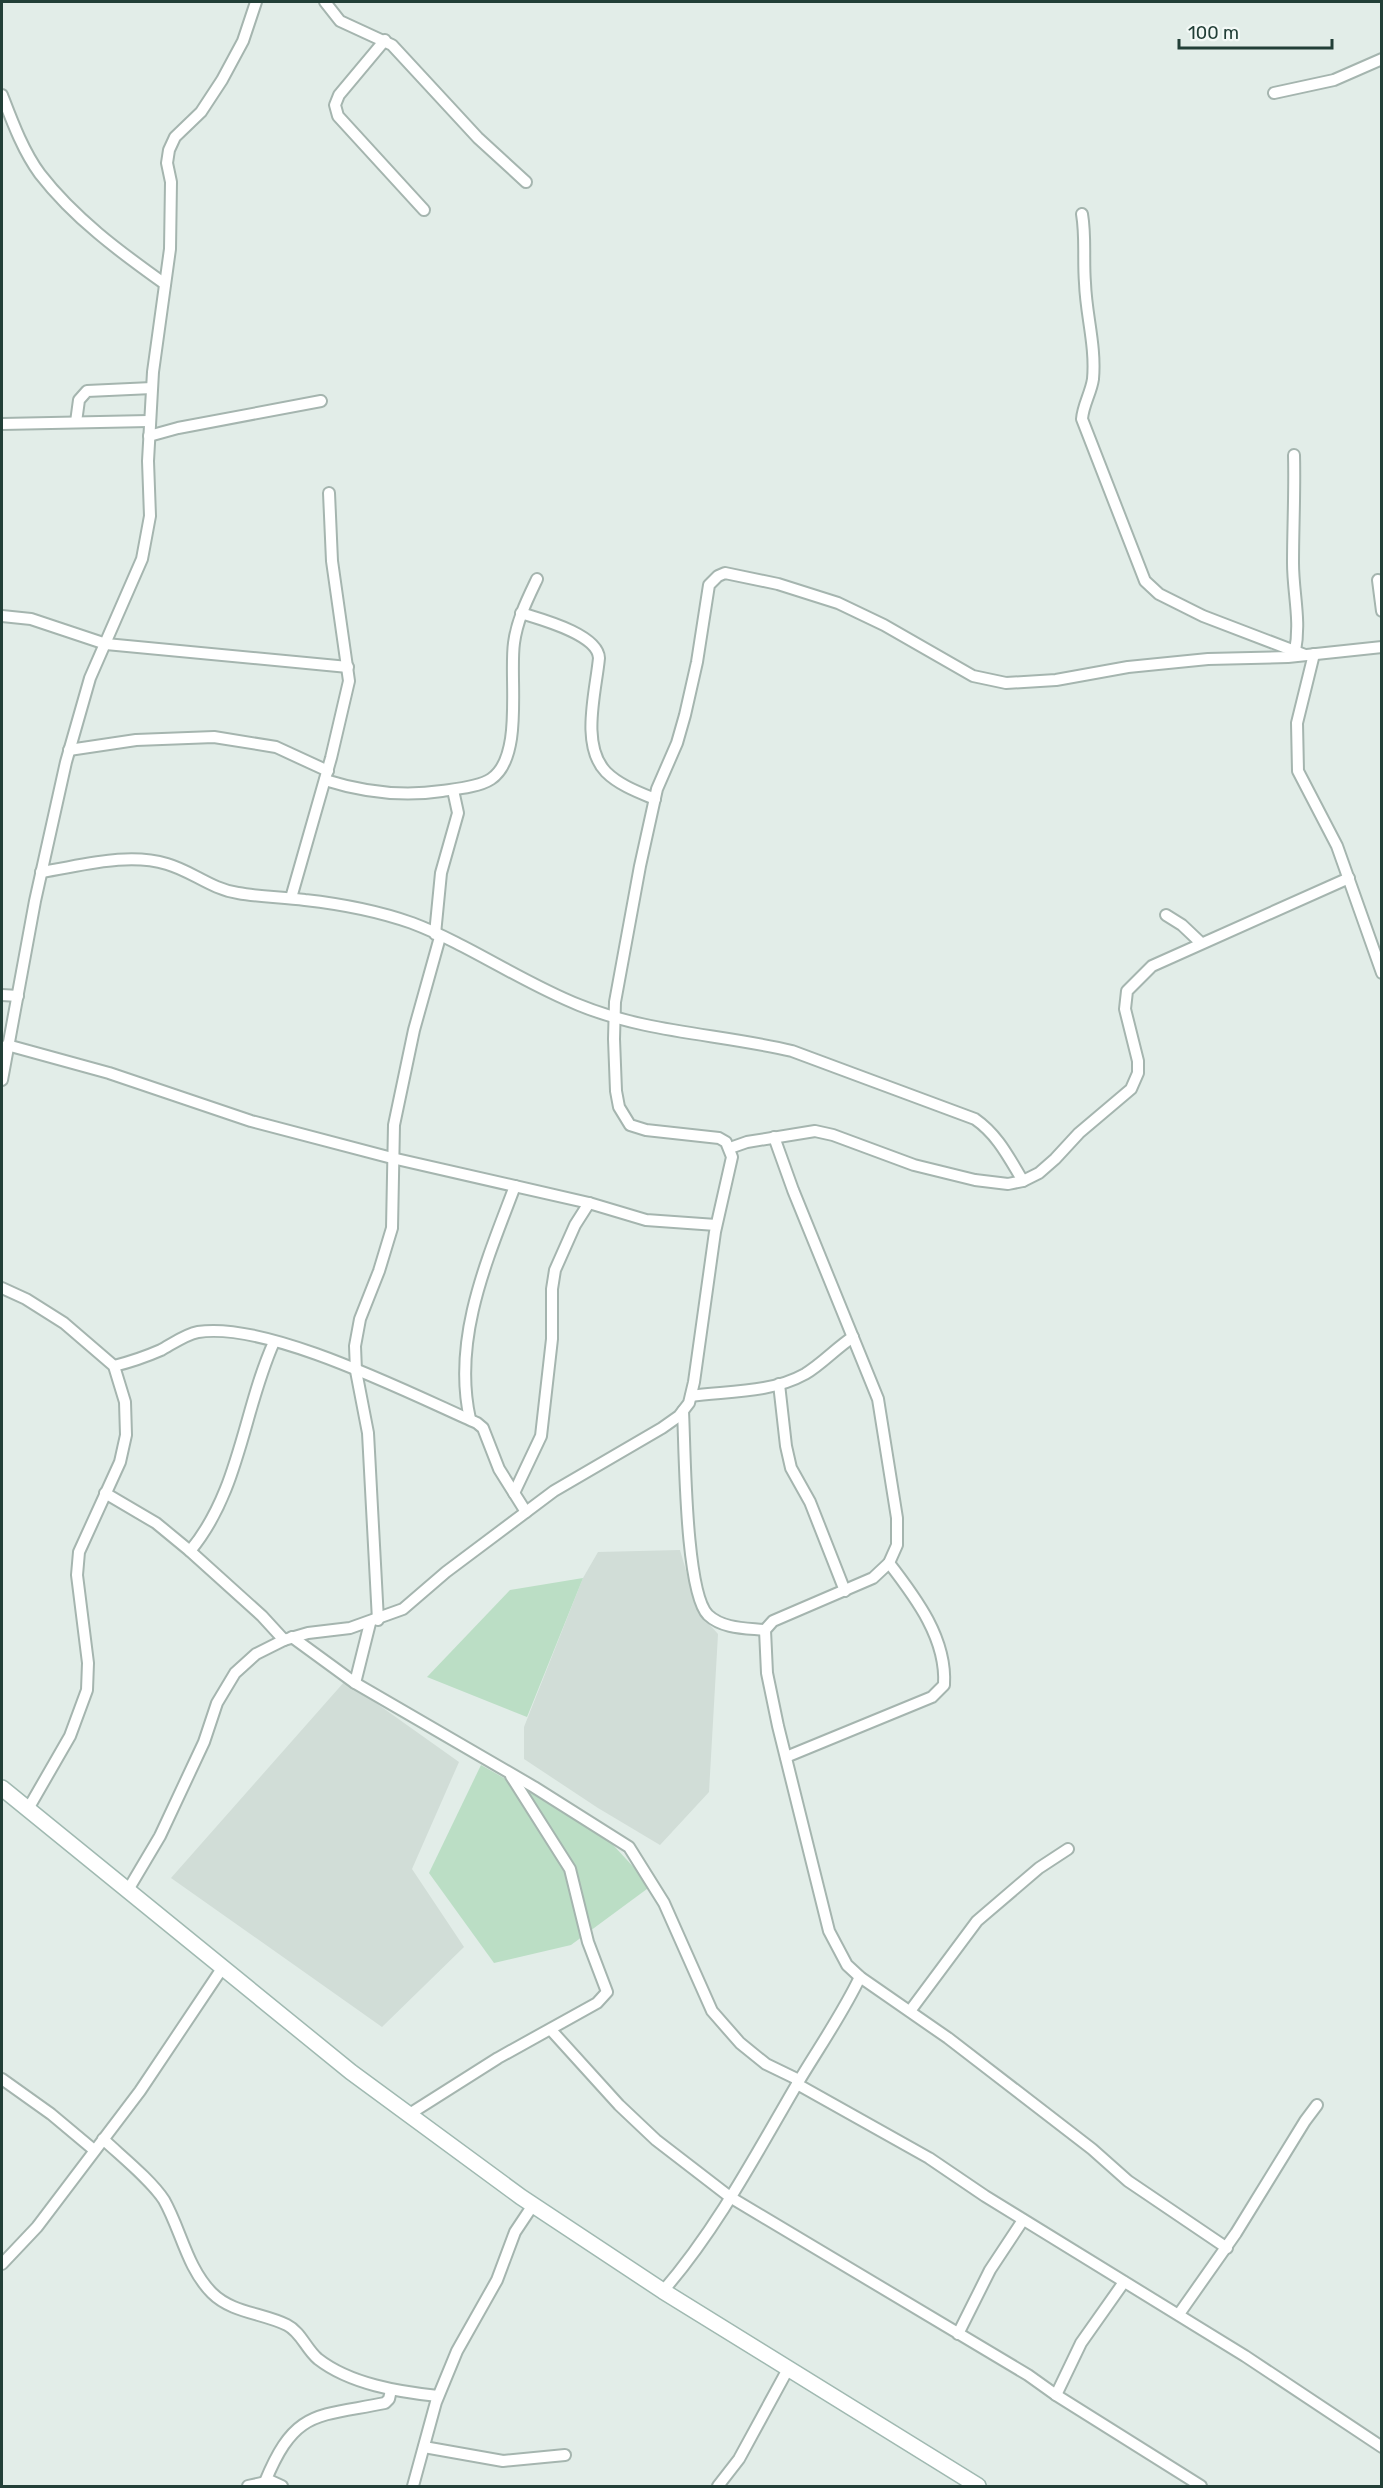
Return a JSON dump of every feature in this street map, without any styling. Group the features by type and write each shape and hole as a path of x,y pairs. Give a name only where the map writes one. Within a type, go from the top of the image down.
{"main road":[{"path":"2,1788 344,2067 533,2205 663,2291 978,2487"}],"street":[{"path":"2,1080 41,872 69,750 90,678 142,560 150,516 149,421 172,213 167,162 169,150 175,137 201,112 222,80 243,41 256,2"},
{"path":"327,2 340,21 385,40 478,138 526,182"},
{"path":"385,40 339,95 335,105 338,116 424,210"},
{"path":"1274,93 1334,80 1382,59"},
{"path":"2,95 14,127 40,173 92,229 165,284"},
{"path":"1082,214 1086,238 1085,289 1094,354 1092,383 1083,408 1082,419 1145,581 1159,594 1203,616 1305,654"},
{"path":"76,422 79,400 87,391 152,388"},
{"path":"149,436 178,428 321,401"},
{"path":"4,426 149,421"},
{"path":"1294,455 1293,563 1305,654 1297,723 1298,771 1337,846 1382,973"},
{"path":"291,898 345,707 348,667 332,561 328,493"},
{"path":"128,1890 159,1836 204,1742 217,1703 235,1673 256,1654 288,1638 374,1622 403,1609 446,1572 554,1491 662,1428 683,1411 691,1396 716,1225 732,1157 730,1148 719,1138 646,1130 630,1125 619,1107 616,1091 614,1017 619,974 655,799 677,743 685,715 697,662 709,585 718,576 725,573 778,584 838,603 902,635 973,676 1006,683 1056,680 1128,667 1208,659 1305,654 1382,646"},
{"path":"69,750 136,740 214,737 276,747 327,775 376,793 422,794 453,790 491,779 504,764 513,720 514,644 521,613 537,579"},
{"path":"1378,580 1382,611"},
{"path":"521,613 576,633 595,648 599,658 592,736 596,756 605,771 615,779 655,799"},
{"path":"2,616 31,619 106,644 348,667"},
{"path":"355,1683 374,1622 368,1433 356,1371 356,1346 360,1319 379,1271 392,1228 394,1125 437,935 441,873 458,813 453,790"},
{"path":"41,872 144,858 168,864 226,890 367,910 412,923 579,1005 614,1017 690,1034 760,1043 792,1051 975,1119 986,1127 1002,1146 1023,1180"},
{"path":"730,1148 774,1137 815,1131 833,1135 914,1165 975,1180 1008,1184 1023,1180 1039,1173 1055,1160 1079,1133 1131,1089 1138,1073 1138,1061 1125,1010 1127,991 1152,966 1349,878"},
{"path":"1166,915 1182,925 1201,943"},
{"path":"2,995 18,996"},
{"path":"7,1045 162,1089 251,1121 393,1158 589,1203 646,1220 716,1225"},
{"path":"774,1137 878,1399 897,1518 897,1545 889,1563 873,1578 773,1621 765,1630 767,1673 829,1931 847,1965 860,1977 910,2011 1092,2149 1128,2181 1227,2248"},
{"path":"470,1419 464,1380 468,1331 474,1304 514,1186"},
{"path":"514,1493 541,1436 552,1339 552,1289 555,1270 575,1225 589,1203"},
{"path":"2,1288 26,1299 64,1323 114,1366 125,1402 126,1435 120,1462 79,1552 77,1575 88,1663 87,1690 70,1736 28,1809"},
{"path":"114,1366 141,1359 196,1332 227,1332 274,1342 356,1371 419,1395 470,1419 483,1428 494,1459 526,1512"},
{"path":"691,1396 779,1384 806,1374 853,1337"},
{"path":"189,1551 206,1530 231,1478 261,1372 274,1342"},
{"path":"779,1384 786,1446 791,1468 810,1502 845,1591"},
{"path":"683,1411 688,1527 700,1600 706,1613 713,1619 731,1626 765,1630"},
{"path":"105,1493 156,1523 288,1638 355,1683 629,1847 664,1903 712,2011 748,2050 780,2072 929,2158 1023,2220 1179,2314 1382,2447"},
{"path":"786,1757 932,1697 944,1685 945,1669 930,1623 909,1589 889,1563"},
{"path":"408,2115 498,2058 597,2003 607,1992 588,1942 570,1869 510,1774"},
{"path":"910,2011 976,1921 1039,1868 1068,1849"},
{"path":"2,2264 38,2227 160,2063 223,1967"},
{"path":"663,2291 688,2262 730,2197 844,2010 860,1977"},
{"path":"551,2030 590,2074 656,2140 730,2197 1028,2375 1202,2487"},
{"path":"2,2079 51,2114 94,2150"},
{"path":"1179,2314 1227,2248 1305,2121 1317,2106"},
{"path":"103,2139 162,2197 200,2278 213,2294 235,2307 293,2328 317,2358 331,2367 391,2390 438,2396"},
{"path":"413,2487 438,2396 457,2351 497,2280 515,2232 533,2205"},
{"path":"958,2334 990,2270 1023,2220"},
{"path":"1056,2395 1081,2343 1124,2282"},
{"path":"718,2487 740,2459 788,2368"},
{"path":"265,2482 281,2448 308,2419 385,2403 389,2400 391,2390"},
{"path":"424,2447 503,2461 565,2455"},
{"path":"248,2487 265,2482 277,2482 282,2487"}],"shaded area":[{"path":"680,1550 698,1612 718,1634 709,1792 660,1845 598,1808 524,1759 524,1727 583,1578 598,1552"},
{"path":"345,1681 459,1762 412,1869 464,1947 382,2027 171,1878"}],"green space":[{"path":"583,1578 527,1717 427,1677 510,1590"},
{"path":"481,1765 603,1834 651,1886 571,1945 494,1963 429,1873"}]}
